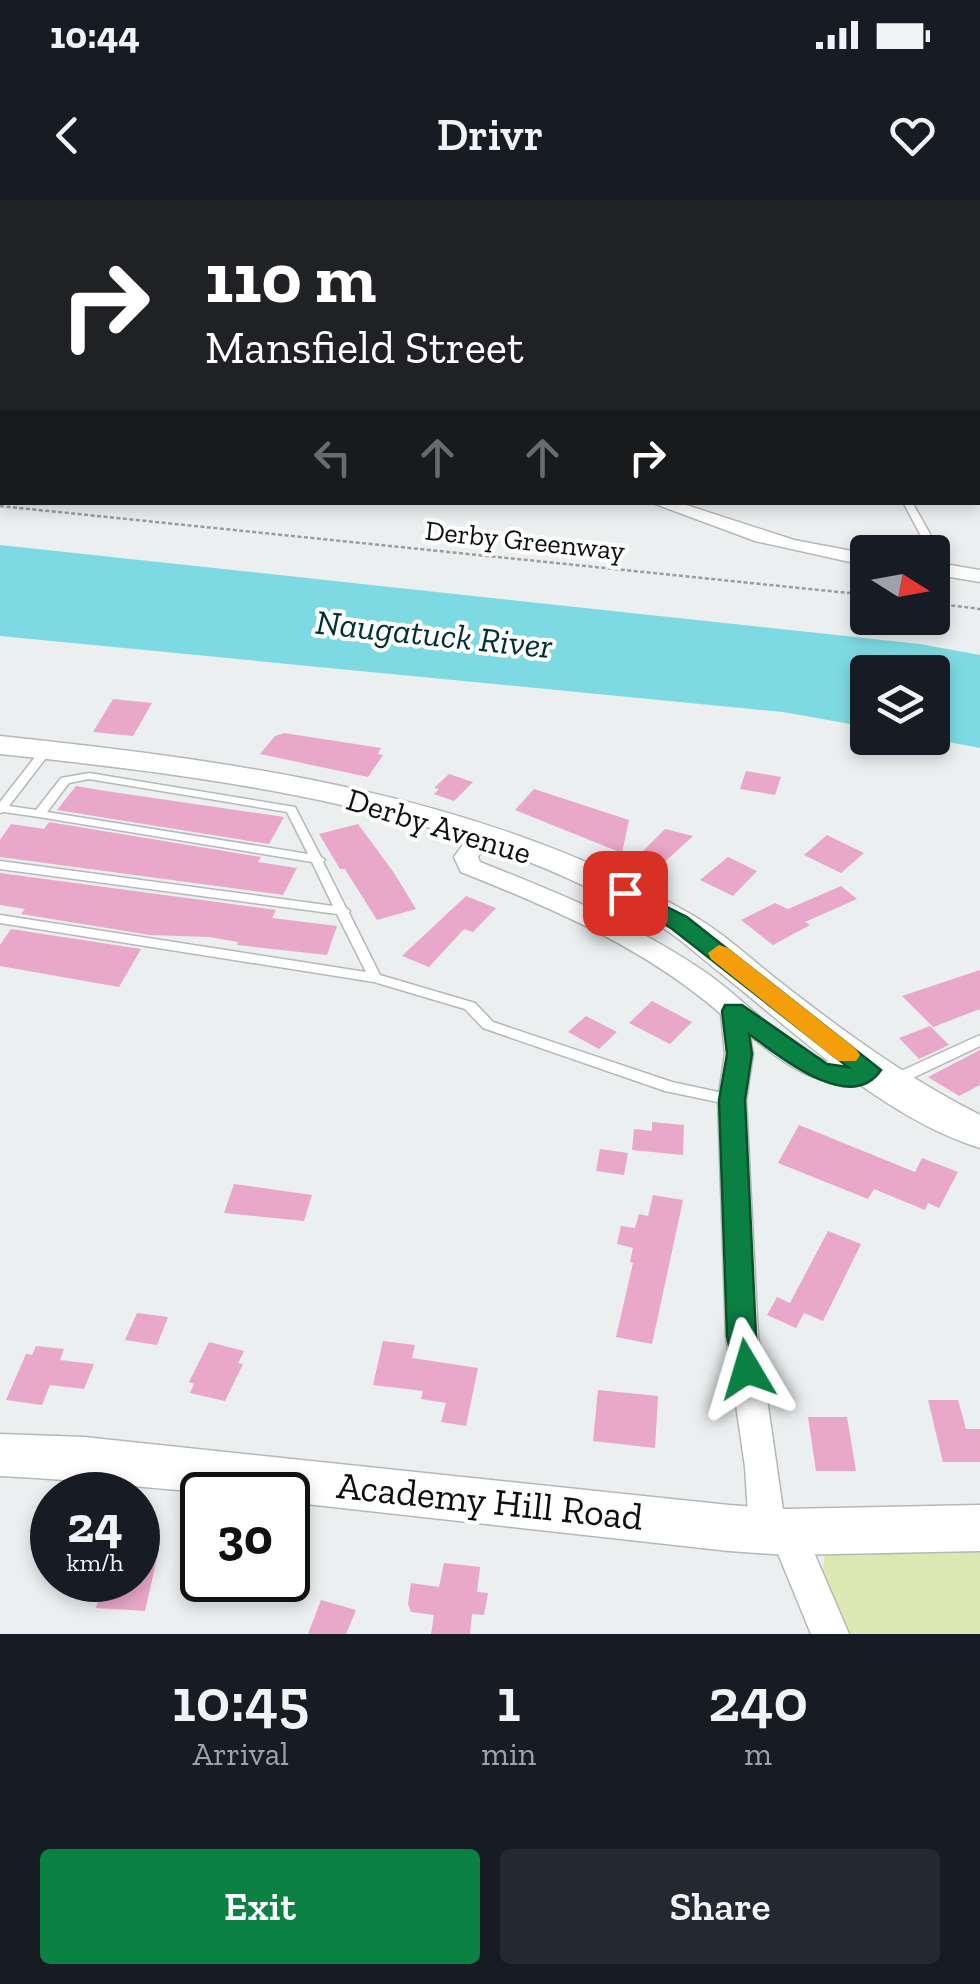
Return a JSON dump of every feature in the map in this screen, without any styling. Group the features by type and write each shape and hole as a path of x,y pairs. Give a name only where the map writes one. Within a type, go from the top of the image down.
{"main road":[{"name":"Derby Avenue","path":"0,745 170,762 278,780 394,808 481,835 614,888 670,917 878,1077 980,1133"},
{"name":"Academy Hill Road","path":"0,1455 138,1464 777,1531 980,1528"}],"street":[{"path":"667,505 781,543 850,556"},
{"path":"950,571 980,576"},
{"path":"481,835 466,857 470,867 584,912 698,981 821,1072 878,1077"},
{"path":"734,1011 739,1054 732,1100 742,1336 762,1468 777,1531 830,1634"}],"lane":[{"path":"910,505 925,535"},
{"path":"0,809 46,750"},
{"path":"39,814 58,786 76,776 292,809 375,978"},
{"path":"0,809 319,860"},
{"path":"0,865 344,911"},
{"path":"0,919 375,978 470,1006 488,1026 670,1086 732,1100"},
{"path":"878,1077 980,1040"}],"path":[{"name":"Derby Greenway","path":"0,506 850,594"},
{"path":"950,605 980,609"}],"green space":[{"path":"980,1545 980,1634 845,1634 822,1575 825,1556 831,1552"}],"water":[{"name":"Naugatuck River","path":"0,545 920,644 980,655 980,748 950,742 950,655 850,655 850,724 783,712 0,636"}],"building":[{"path":"113,699 152,703 133,736 93,732"},
{"path":"284,733 381,748 378,754 383,755 368,777 260,754 275,736"},
{"path":"746,771 781,777 775,795 740,789"},
{"path":"449,774 473,782 454,801 434,794 439,789 434,788"},
{"path":"76,786 284,817 269,844 57,810"},
{"path":"534,789 629,820 622,853 515,810"},
{"path":"49,822 261,857 258,862 297,868 283,895 0,857 0,840 11,824 44,829"},
{"path":"358,824 416,909 377,920 319,834"},
{"path":"665,829 693,836 658,868 636,858"},
{"path":"827,835 864,853 841,873 804,855"},
{"path":"728,857 757,871 733,896 700,880"},
{"path":"0,873 276,910 272,918 337,926 327,955 237,945 238,942 209,937 150,935 21,914 25,909 0,905"},
{"path":"841,886 857,899 805,922 810,925 773,945 741,920 775,903 788,909"},
{"path":"466,896 496,908 473,932 464,929 429,967 402,956"},
{"path":"11,929 141,949 119,987 0,966 0,945"},
{"path":"980,970 980,1009 933,1027 902,996"},
{"path":"652,1001 692,1022 670,1044 629,1023"},
{"path":"586,1016 617,1032 599,1049 568,1032"},
{"path":"930,1026 949,1045 919,1059 899,1038"},
{"path":"980,1050 980,1085 959,1096 928,1077"},
{"path":"652,1122 684,1125 683,1155 632,1150 634,1129 652,1131"},
{"path":"799,1125 915,1172 922,1158 958,1172 939,1208 928,1203 925,1210 874,1189 868,1199 778,1163"},
{"path":"600,1149 628,1153 624,1175 596,1171"},
{"path":"234,1184 312,1195 304,1221 224,1213"},
{"path":"653,1195 683,1200 652,1344 616,1337 633,1263 633,1248 617,1244 621,1226 635,1228 639,1214 648,1216"},
{"path":"828,1231 861,1244 823,1321 804,1313 796,1328 767,1315 777,1297 790,1303"},
{"path":"137,1313 168,1317 157,1345 125,1340"},
{"path":"383,1341 415,1345 412,1358 478,1368 466,1426 441,1422 446,1403 421,1399 423,1391 373,1385"},
{"path":"209,1342 244,1351 238,1363 243,1364 225,1401 190,1393 194,1384 189,1382"},
{"path":"36,1346 64,1349 60,1360 94,1364 84,1389 50,1385 42,1405 6,1400 26,1354 32,1355"},
{"path":"598,1390 658,1396 655,1448 593,1441"},
{"path":"928,1400 958,1400 966,1429 980,1429 980,1462 943,1462"},
{"path":"808,1417 847,1417 856,1471 816,1471"},
{"path":"444,1563 480,1567 477,1592 488,1593 484,1615 472,1614 470,1634 431,1634 434,1615 411,1612 408,1604 411,1583 439,1587"},
{"path":"321,1600 356,1610 346,1634 308,1634"},
{"path":"98,1602 147,1602 145,1611 96,1608"}],"slow traffic":[{"path":"719,953 847,1055"}],"route":[{"path":"625,893 679,922 868,1070 852,1077 821,1072 734,1011 739,1054 732,1100 742,1336 747,1369"}]}
